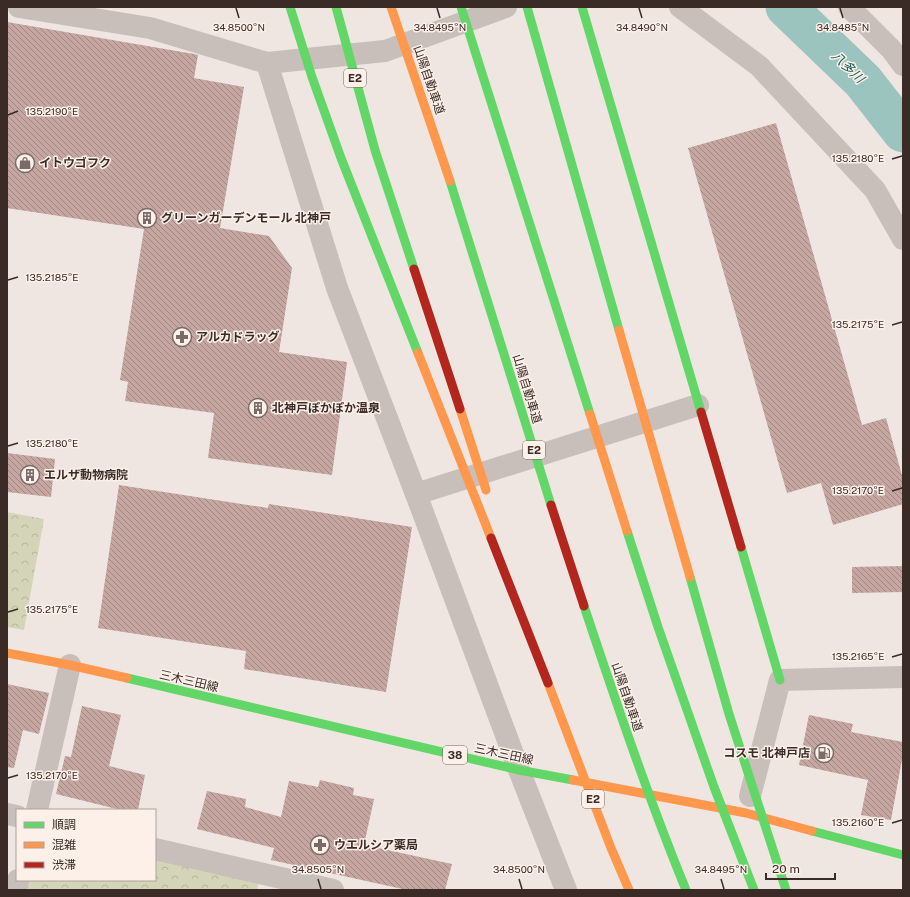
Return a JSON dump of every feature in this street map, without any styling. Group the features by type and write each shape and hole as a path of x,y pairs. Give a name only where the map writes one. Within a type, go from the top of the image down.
{"main road":[{"path":"290,7 312,77 344,165 558,708"},
{"name":"E2","path":"336,7 375,150 488,497"},
{"name":"山陽自動車道","path":"391,7 462,218 566,554 614,697 663,833 686,890"},
{"path":"461,7 658,628 714,787 754,890"},
{"path":"527,7 729,714 786,890"},
{"path":"582,7 780,680"},
{"name":"E2","path":"508,557 558,708 611,848 629,890"},
{"name":"三木三田線","path":"7,653 70,665 519,770 746,813 903,855"}],"street":[{"path":"19,7 150,28 267,63 385,51 506,7"},
{"path":"680,7 760,66 875,190 903,239"},
{"path":"849,7 891,49 903,65"},
{"path":"267,63 337,288 519,770 566,890"},
{"path":"416,494 698,405"},
{"path":"37,809 70,665"},
{"path":"746,813 780,680 903,677"},
{"path":"156,849 257,874 333,890"}],"green space":[{"path":"7,512 44,519 24,630 7,627"},
{"path":"156,858 259,883 257,890 25,890 28,881 156,881"}],"building":[{"name":"グリーンガーデンモール 北神戸","path":"7,22 198,55 194,78 244,87 220,228 269,236 292,268 279,352 347,362 332,475 208,458 214,413 125,401 128,382 120,380 144,229 7,208"},
{"path":"776,123 862,425 886,418 903,479 903,504 833,525 821,483 787,493 688,148"},
{"name":"エルザ動物病院","path":"7,453 55,459 51,497 7,492"},
{"path":"119,485 268,508 269,504 412,527 386,692 244,669 246,651 98,628"},
{"path":"903,566 903,592 852,593 852,567"},
{"path":"7,684 49,693 39,734 23,730 14,768 7,767"},
{"path":"82,706 121,715 109,766 145,775 138,809 117,809 56,794 65,756 71,757"},
{"path":"809,715 853,724 851,732 903,742 903,754 891,820 861,815 868,780 799,765"},
{"path":"320,780 354,788 353,795 374,799 364,845 452,864 445,890 407,890 271,860 274,848 197,829 207,791 246,799 245,807 281,817 289,781 318,787"}],"waterway":[{"name":"八多川","path":"786,7 863,81 903,132"}],"traffic: fast":[{"path":"290,7 312,77 341,158 418,353"},
{"path":"336,7 375,150 414,269"},
{"path":"461,7 590,414"},
{"path":"527,7 619,330"},
{"path":"582,7 701,412"},
{"path":"450,181 551,505"},
{"path":"627,531 658,627 714,787 754,890"},
{"path":"741,547 780,680"},
{"path":"690,577 729,714 786,890"},
{"path":"584,606 645,785 686,890"},
{"path":"127,678 519,770 573,780"},
{"path":"812,831 903,855"}],"traffic: slow":[{"path":"391,7 450,181"},
{"path":"619,330 690,577"},
{"path":"418,353 491,538"},
{"path":"460,409 486,490"},
{"path":"590,414 627,531"},
{"path":"7,653 127,678"},
{"path":"548,683 611,848 629,890"},
{"path":"573,780 746,813 812,831"}],"traffic: jam":[{"path":"414,269 460,409"},
{"path":"701,412 741,547"},
{"path":"551,505 584,606"},
{"path":"491,538 548,683"}],"place":[{"name":"イトウゴフク","path":"25,163"},
{"name":"グリーンガーデンモール 北神戸","path":"147,218"},
{"name":"アルカドラッグ","path":"182,337"},
{"name":"北神戸ぽかぽか温泉","path":"258,408"},
{"name":"エルザ動物病院","path":"30,475"},
{"name":"コスモ 北神戸店","path":"824,753"},
{"name":"ウエルシア薬局","path":"320,845"}]}
